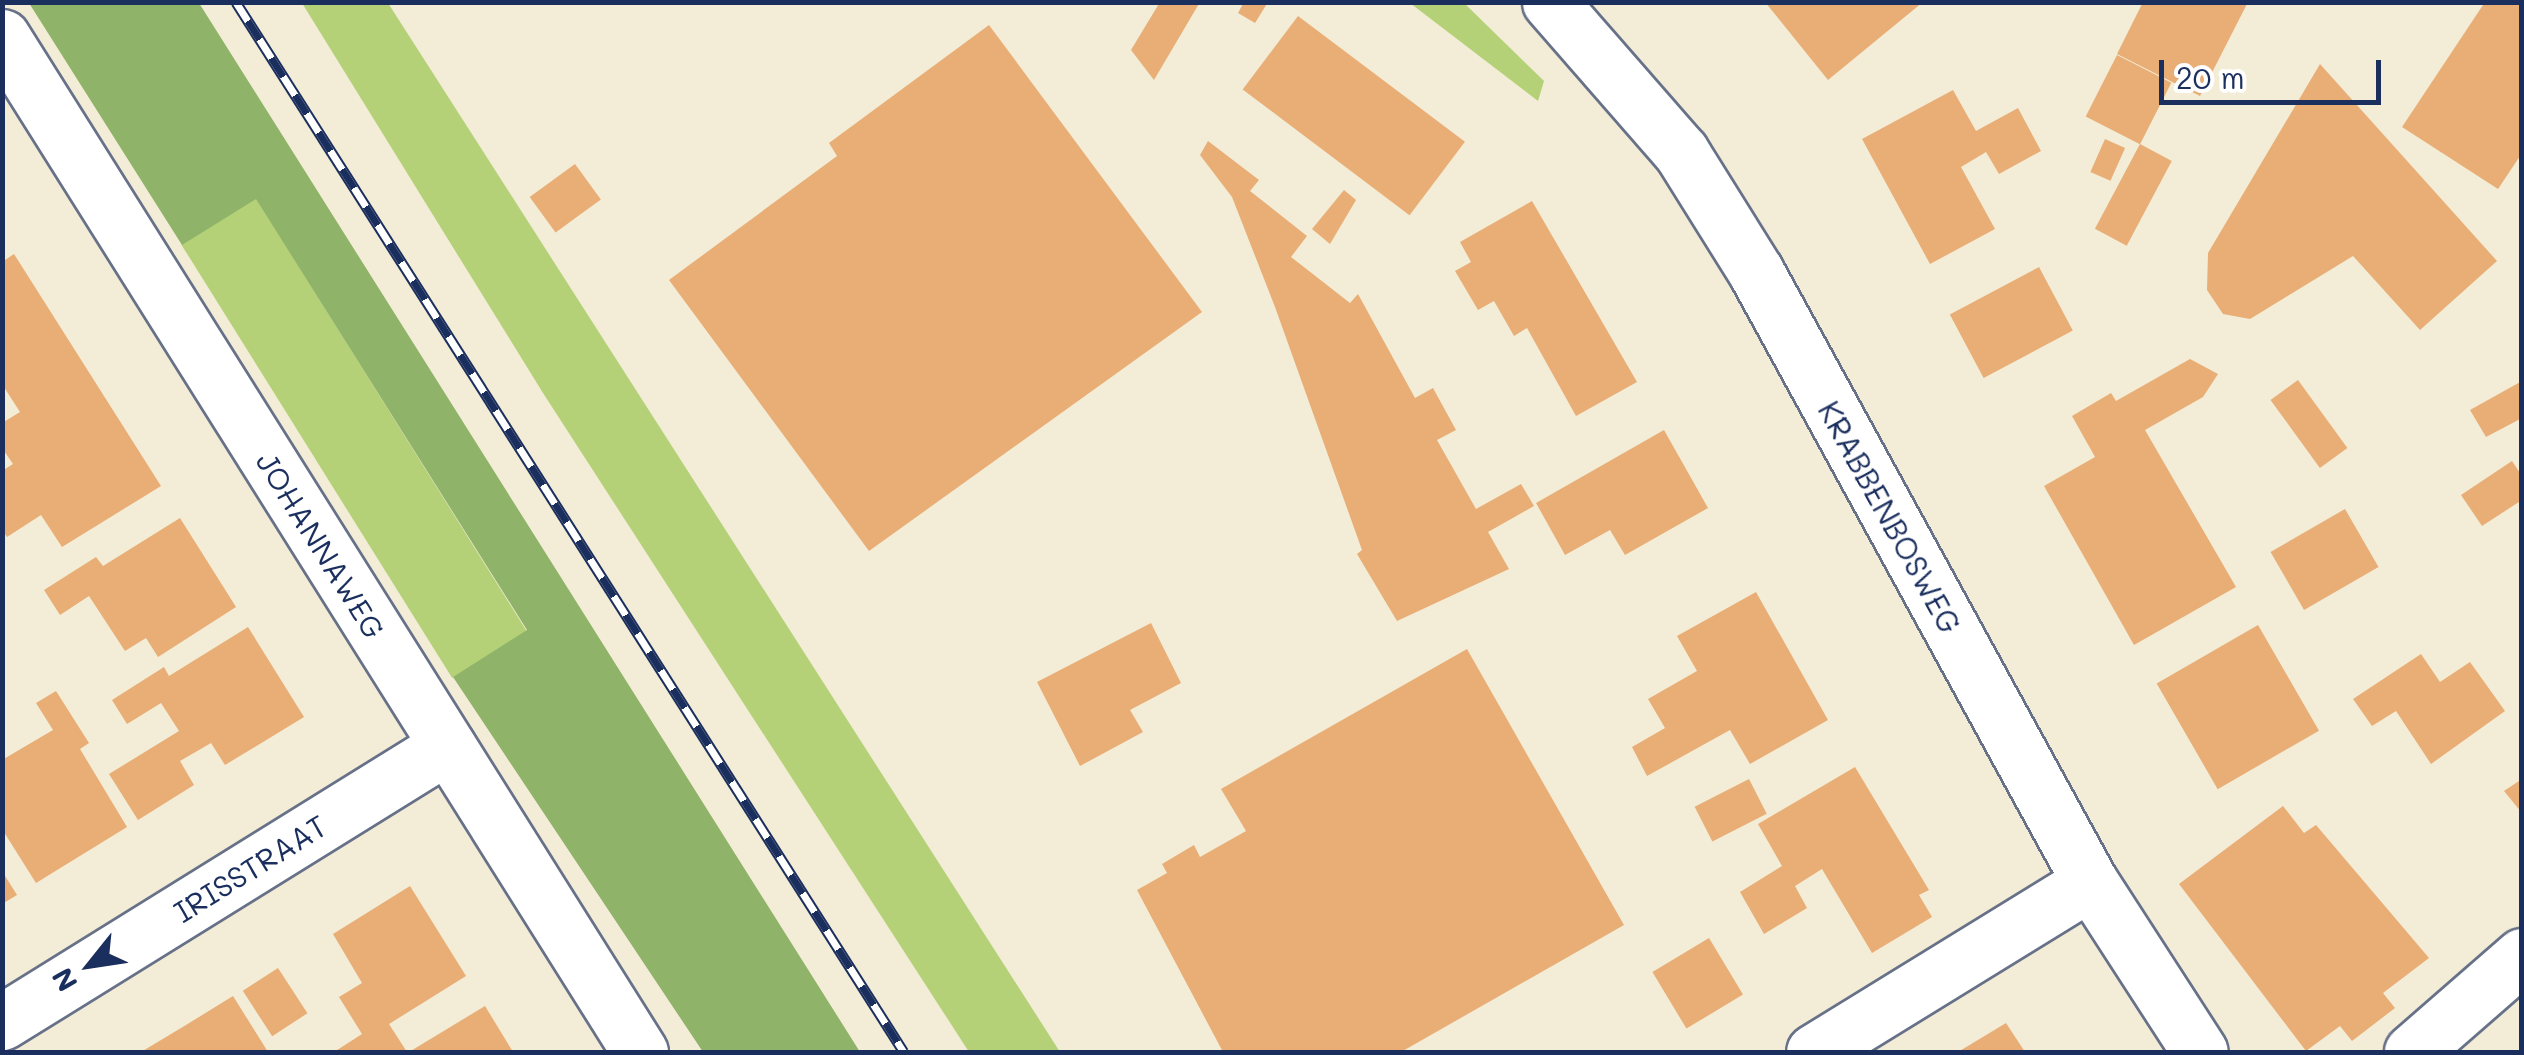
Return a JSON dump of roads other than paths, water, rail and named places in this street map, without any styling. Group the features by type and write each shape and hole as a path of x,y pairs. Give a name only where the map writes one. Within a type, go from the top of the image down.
{"street":[{"name":"KRABBENBOSWEG","path":"1550,2 1681,152 1756,272 2090,882 2200,1052"},
{"name":"JOHANNAWEG","path":"2,37 20,104 448,746 640,1052"},
{"name":"IRISSTRAAT","path":"2,1022 448,746"},
{"path":"1814,1052 2090,882"},
{"path":"2412,1052 2522,956"}],"railway":[{"path":"236,2 904,1052"}]}
